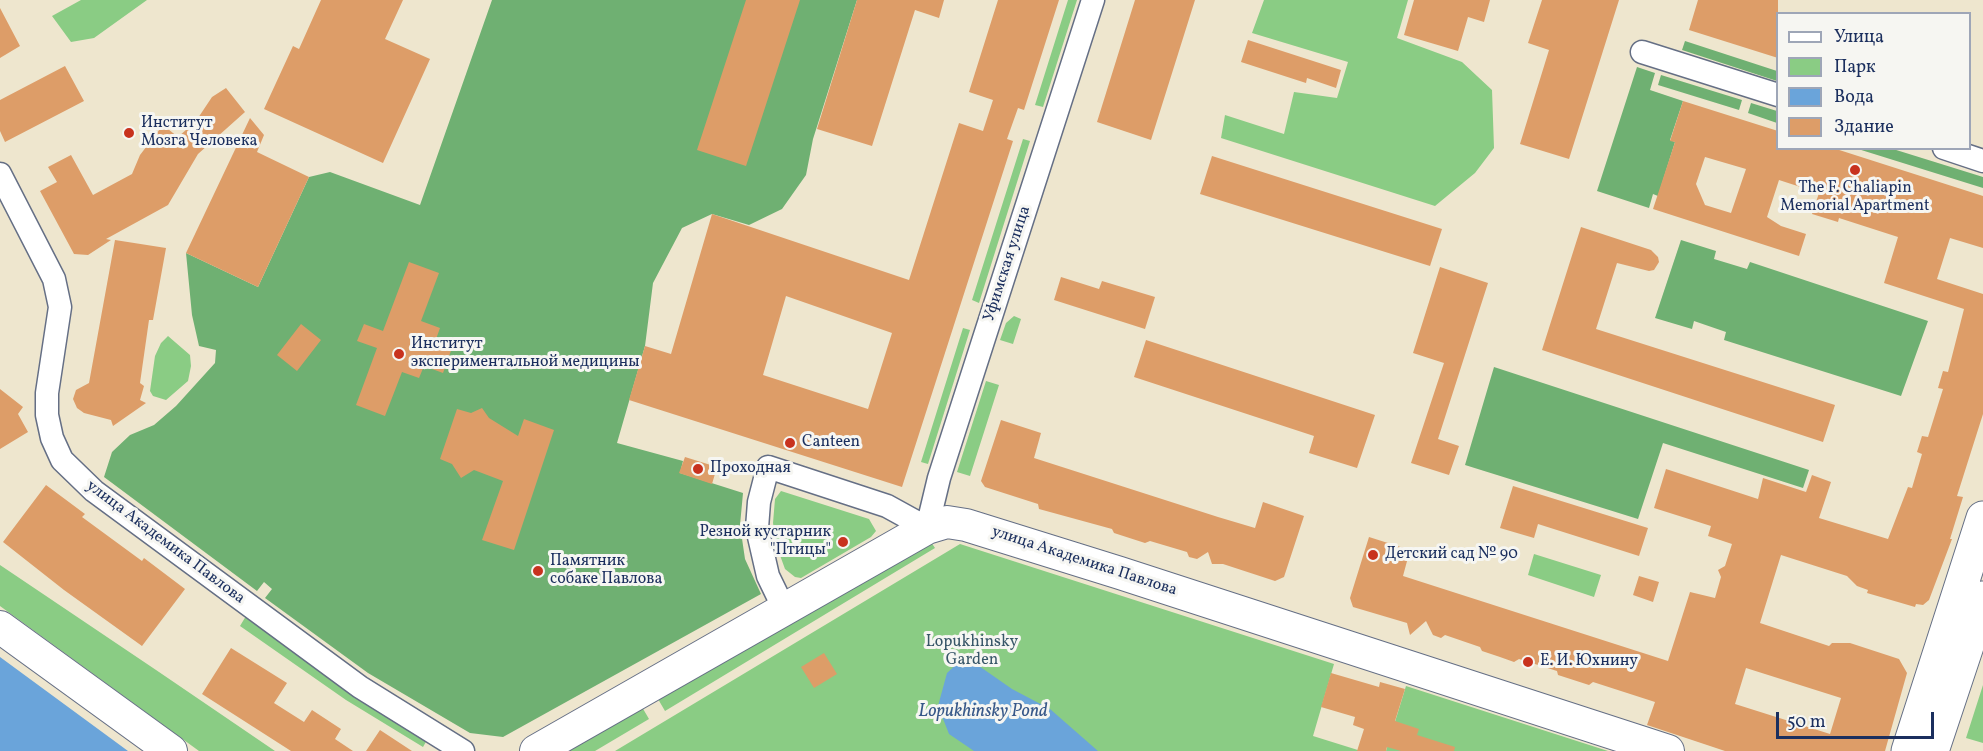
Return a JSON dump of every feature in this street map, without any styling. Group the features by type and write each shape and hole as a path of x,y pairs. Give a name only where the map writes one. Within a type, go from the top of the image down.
{"main road":[{"path":"1908,751 1983,518"},
{"path":"1932,751 1983,598"}],"street":[{"name":"Уфимская улица","path":"927,528 939,478 1093,0"},
{"path":"1642,52 1776,94"},
{"path":"1950,150 1983,161"},
{"name":"улица Академика Павлова","path":"0,174 54,279 60,307 47,393 47,415 52,438 62,460 94,491 360,687 463,751"},
{"path":"785,611 768,576 757,528 759,502 768,467 887,506 927,528"},
{"name":"улица Академика Павлова","path":"536,751 927,528 947,522 966,525 1668,751"},
{"path":"0,627 171,751"}],"green space":[{"path":"81,0 147,0 94,38 71,42 52,16"},
{"name":"Институт экспериментальной медицины","path":"492,0 857,0 813,139 806,175 782,209 749,225 712,214 682,228 653,283 645,346 617,443 683,461 680,473 743,493 740,525 745,559 761,594 503,737 470,733 368,673 265,598 272,589 264,582 257,591 104,477 112,452 130,435 154,425 176,406 215,363 216,350 199,346 192,315 186,253 258,287 309,177 330,172 420,205"},
{"path":"1068,0 1077,0 1043,107 1035,105"},
{"path":"1264,0 1408,0 1397,38 1462,62 1492,90 1494,148 1475,173 1435,206 1221,138 1225,115 1284,134 1294,92 1337,98 1348,62 1252,33"},
{"path":"1685,41 1776,71 1776,81 1682,50"},
{"path":"1637,67 1655,73 1650,90 1683,101 1670,140 1675,142 1658,196 1653,194 1649,208 1597,191"},
{"path":"1661,75 1742,100 1739,110 1658,85"},
{"path":"1751,103 1776,111 1776,123 1748,113"},
{"path":"1023,139 1030,141 979,303 972,300"},
{"path":"1861,150 1896,150 1983,177 1983,188"},
{"path":"1681,240 1716,251 1714,259 1747,269 1750,262 1928,321 1901,396 1724,340 1726,332 1694,321 1692,329 1655,318"},
{"path":"1014,316 1021,319 1013,344 1000,340 1006,323"},
{"path":"963,328 970,330 928,464 921,462"},
{"path":"168,336 190,355 191,366 188,381 166,400 153,396 150,391 155,356 161,343"},
{"path":"1494,367 1809,470 1803,488 1663,443 1638,519 1465,465"},
{"path":"986,381 999,385 970,476 957,472"},
{"path":"781,491 869,519 876,531 871,537 801,578 795,577 785,569 777,547 773,523 775,499"},
{"path":"931,542 935,548 665,711 658,699"},
{"name":"Lopukhinsky Garden","path":"960,544 1334,664 1313,736 1361,751 615,751"},
{"path":"1534,554 1601,575 1594,597 1528,575"},
{"path":"0,565 275,751 199,751 0,606"},
{"path":"246,616 427,740 423,747 346,700 240,626"},
{"path":"1983,685 1983,743 1966,738"},
{"path":"1406,686 1608,751 1386,751"},
{"path":"642,707 649,719 595,751 565,751"}],"water":[{"path":"0,657 128,751 0,751"},
{"name":"Lopukhinsky Pond","path":"962,659 979,666 1012,689 1050,709 1098,751 974,751 949,734 938,706 947,673"}],"building":[{"path":"321,0 403,0 385,39 430,59 383,163 264,109 293,46 299,49"},
{"path":"746,0 800,0 746,166 697,150"},
{"path":"857,0 944,0 939,18 915,10 872,146 817,129"},
{"path":"998,0 1059,0 1024,110 1018,108 1007,139 1013,141 902,487 629,400 645,346 671,354 712,214 909,280 959,123 983,131 993,100 969,92","holes":["786,296 892,333 868,409 763,375"]},
{"path":"1135,0 1195,0 1151,140 1097,122"},
{"path":"1414,0 1490,0 1484,22 1468,17 1458,51 1404,35"},
{"path":"1542,0 1619,0 1569,159 1520,144 1549,50 1528,43"},
{"path":"1698,0 1778,0 1776,57 1689,30"},
{"path":"0,8 20,46 0,58"},
{"path":"1248,40 1341,70 1336,88 1307,78 1306,83 1241,62"},
{"path":"65,66 84,101 5,142 0,131 0,100"},
{"path":"226,88 245,112 198,154 168,205 106,239 111,240 88,255 74,254 40,191 57,182 48,167 71,155 93,195 132,174 140,155 163,125 178,137 196,121 212,97"},
{"path":"1683,101 1776,130 1776,150 1839,150 1983,196 1983,248 1950,238 1937,279 1983,294 1983,414 1957,496 1963,497 1950,539 1952,539 1929,600 1923,605 1916,604 1915,607 1867,593 1868,590 1857,586 1847,576 1781,555 1760,623 1829,646 1832,643 1850,643 1899,659 1907,673 1885,751 1725,751 1647,725 1655,702 1593,682 1589,685 1558,675 1557,671 1519,659 1514,662 1445,635 1441,638 1433,635 1426,621 1410,635 1407,623 1353,607 1350,598 1369,537 1410,550 1403,576 1668,661 1690,592 1715,598 1721,577 1718,570 1725,566 1732,544 1708,536 1711,526 1654,508 1666,469 1758,499 1763,478 1806,492 1812,475 1831,482 1819,518 1888,539 1908,487 1912,488 1922,454 1917,452 1922,436 1928,437 1943,389 1938,388 1943,371 1948,372 1964,309 1884,283 1898,237 1839,218 1838,222 1812,214 1819,193 1779,180 1767,217 1781,226 1806,234 1799,256 1653,209 1675,142 1670,141","holes":["1705,157 1746,169 1731,213 1705,205 1696,184","1746,668 1841,698 1830,734 1735,704"]},
{"path":"250,118 264,135 257,152 309,177 258,287 186,253"},
{"path":"1212,156 1442,229 1430,266 1200,194"},
{"path":"1581,227 1651,250 1658,257 1659,262 1654,270 1649,271 1617,263 1596,329 1835,405 1823,442 1542,350"},
{"path":"115,240 166,248 153,320 149,320 140,383 144,386 140,400 146,403 113,426 111,420 84,413 77,408 73,399 76,390 89,383"},
{"path":"409,262 439,273 421,321 440,328 435,342 452,348 443,373 424,366 419,378 402,372 385,416 356,405 377,348 357,341 364,324 383,331"},
{"path":"1440,267 1488,283 1438,439 1459,446 1449,475 1411,463 1444,363 1413,353"},
{"path":"1061,277 1099,289 1102,281 1155,297 1145,329 1054,300"},
{"path":"301,324 321,340 297,371 277,355"},
{"path":"1146,340 1375,415 1357,468 1309,453 1314,436 1134,377"},
{"path":"0,389 23,407 18,414 28,432 0,449"},
{"path":"482,408 489,418 518,436 524,419 554,430 514,550 482,540 503,481 474,470 461,478 452,464 440,459 457,409 471,413"},
{"path":"1001,420 1041,433 1034,458 1218,517 1255,528 1263,502 1304,516 1284,577 1275,581 1223,564 1212,564 1208,552 1197,559 1189,557 1187,552 1150,541 1145,543 1114,533 1112,529 1039,509 1038,504 985,487 981,481"},
{"name":"Проходная","path":"685,457 717,467 712,484 679,473"},
{"path":"46,485 85,514 82,517 142,561 144,558 185,589 142,646 64,590 3,542"},
{"path":"1513,486 1648,528 1639,556 1538,524 1534,538 1500,528"},
{"path":"1639,576 1659,582 1653,602 1633,595"},
{"path":"231,648 287,683 274,703 304,722 312,710 341,729 335,739 353,751 291,751 202,694"},
{"path":"824,653 837,674 814,688 801,667"},
{"path":"1331,673 1379,687 1380,682 1405,689 1395,721 1419,729 1417,735 1455,747 1454,751 1401,751 1387,747 1386,751 1357,751 1364,729 1353,725 1355,717 1321,707"},
{"path":"380,730 412,751 366,751"}],"place":[{"name":"Институт Мозга Человека","path":"129,133"},
{"name":"The F. Chaliapin Memorial Apartment","path":"1855,170"},
{"name":"Институт экспериментальной медицины","path":"399,354"},
{"name":"Canteen","path":"790,443"},
{"name":"Проходная","path":"698,469"},
{"name":"Резной кустарник \"Птицы\"","path":"843,542"},
{"name":"Детский сад № 90","path":"1373,555"},
{"name":"Памятник собаке Павлова","path":"538,571"},
{"name":"Е. И. Юхнину","path":"1528,662"}]}
